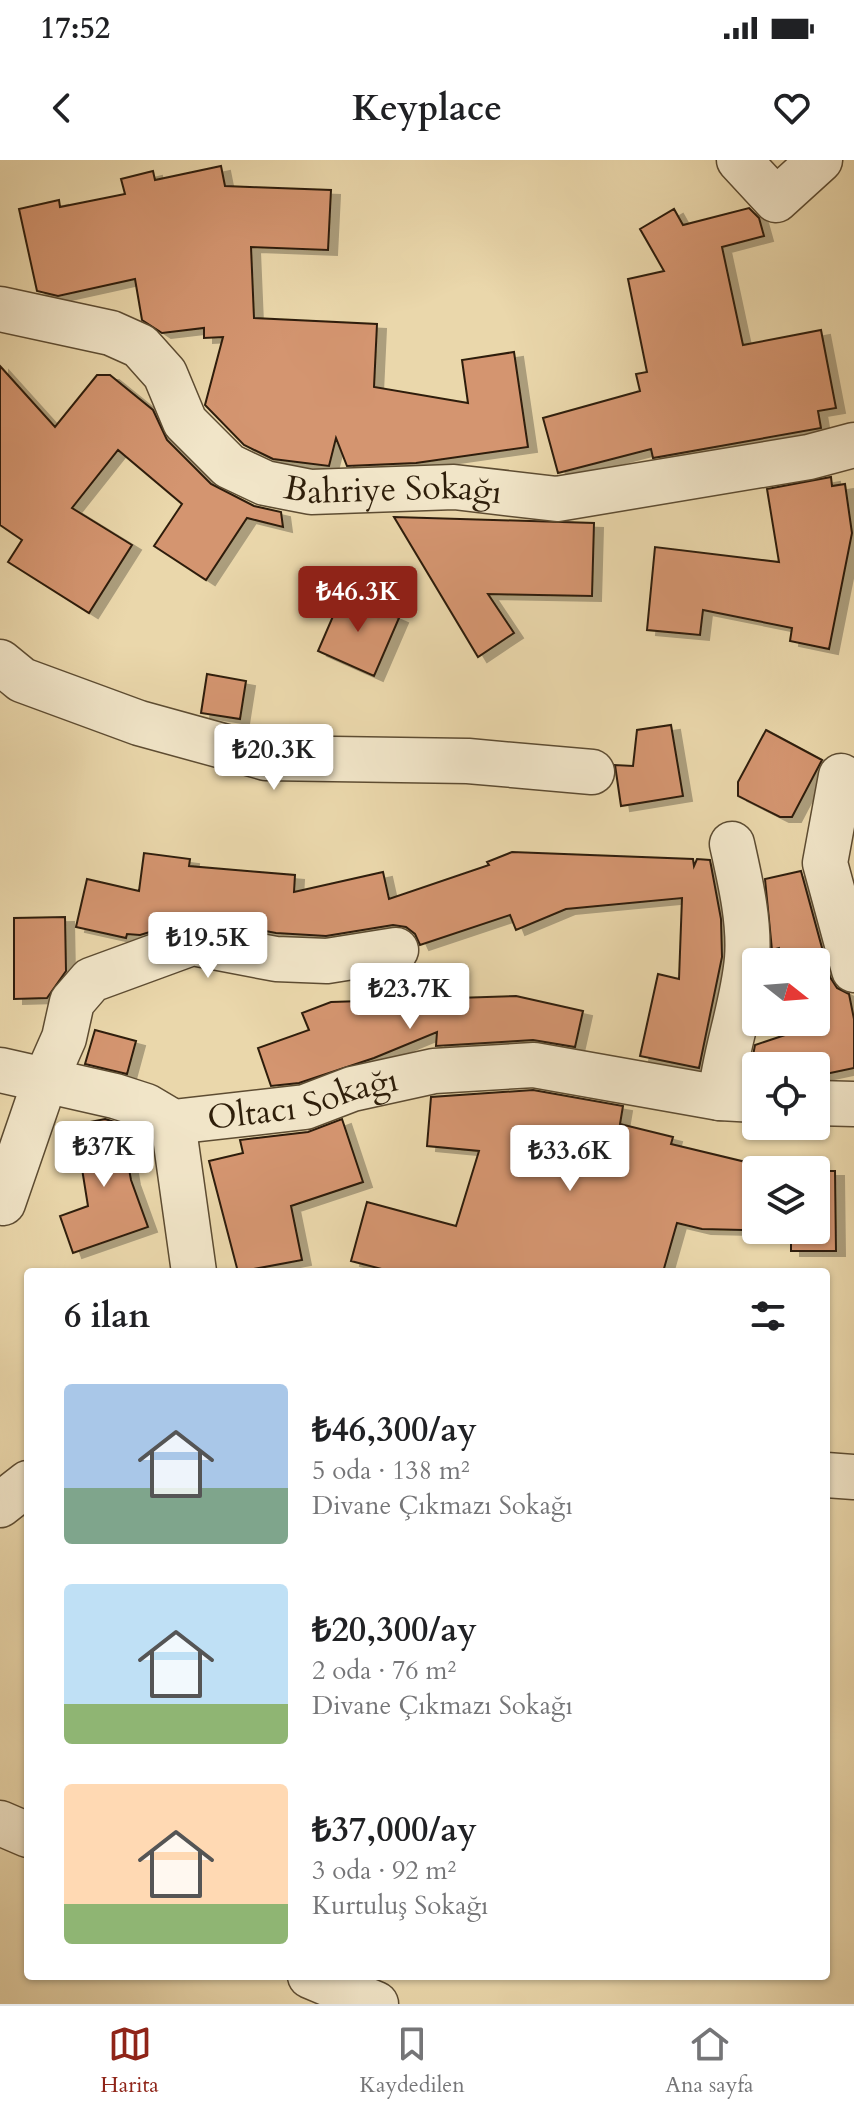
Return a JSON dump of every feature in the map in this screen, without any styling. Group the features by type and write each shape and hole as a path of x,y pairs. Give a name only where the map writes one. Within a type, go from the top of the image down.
{"street":[{"path":"739,160 776,200 820,160"},
{"name":"Bahriye Sokağı","path":"0,309 111,333 140,346 165,374 185,422 229,466 265,483 311,492 454,487 557,499 809,457 854,445"},
{"path":"0,662 22,680 139,723 266,758 468,761 592,772"},
{"path":"841,776 825,863 854,970"},
{"path":"732,844 744,913 747,959 723,1062 738,1099"},
{"path":"3,1203 45,1081 64,1038 72,1002 91,980 192,943 276,959 327,961 396,950"},
{"name":"Oltacı Sokağı","path":"0,1070 115,1096 146,1106 173,1122 305,1107 352,1089 434,1071 534,1065 738,1099"},
{"path":"830,1103 854,1104"},
{"path":"173,1122 193,1268"},
{"path":"830,1475 854,1477"},
{"path":"0,1505 24,1486"},
{"path":"0,1823 24,1833"},
{"path":"319,1980 376,2004"}],"building":[{"path":"221,166 225,186 331,190 328,250 251,247 254,318 377,324 374,387 468,403 462,360 514,352 528,447 416,463 347,466 336,438 329,466 273,459 244,445 205,405 223,337 204,338 204,328 162,333 142,320 135,279 58,296 37,291 19,209 59,200 60,207 125,194 121,179 153,171 155,180"},
{"path":"749,208 759,218 764,236 722,247 743,345 821,330 836,408 818,411 821,428 653,458 651,449 558,473 543,418 640,391 636,374 647,372 628,279 664,271 640,229 674,209 683,225"},
{"path":"0,366 55,427 97,375 110,375 153,410 167,440 211,484 254,506 281,512 283,527 247,518 206,580 154,546 182,504 118,450 72,508 132,545 89,613 8,562 22,540 0,525"},
{"path":"831,477 832,486 845,484 852,533 829,649 790,641 792,628 703,610 700,635 647,630 655,547 779,562 767,489"},
{"path":"394,517 594,523 592,596 488,594 514,633 478,657"},
{"path":"343,593 399,618 374,676 318,651"},
{"path":"207,674 246,681 240,719 201,713"},
{"path":"671,725 683,796 621,806 615,765 633,766 637,730"},
{"path":"766,730 822,760 792,817 780,817 738,796 738,782"},
{"path":"512,852 693,859 694,866 697,859 710,860 721,919 722,957 699,1068 640,1056 658,974 679,979 682,898 566,909 516,930 510,915 420,945 415,934 406,927 393,925 326,936 276,933 196,918 140,935 127,934 126,938 76,927 87,879 139,891 144,853 190,859 189,866 295,875 294,892 383,872 389,899 489,865 487,862"},
{"path":"801,871 822,948 772,948 765,879"},
{"path":"65,917 66,971 47,998 14,999 14,918"},
{"path":"830,977 837,988 849,994 854,1019 854,1068 830,1073 830,1052 754,1052 755,1045 782,1036 830,1036"},
{"path":"516,996 583,1011 575,1047 533,1040 436,1046 437,1032 374,1058 299,1083 271,1086 258,1048 309,1030 302,1013 331,1002"},
{"path":"95,1030 136,1041 127,1074 85,1064"},
{"path":"533,1090 623,1106 620,1124 673,1137 671,1144 742,1161 742,1230 702,1229 677,1223 664,1268 378,1268 351,1261 367,1202 456,1226 479,1151 427,1146 431,1097"},
{"path":"105,1119 121,1124 131,1180 148,1227 73,1253 60,1216 88,1206 75,1125"},
{"path":"342,1119 363,1182 291,1206 302,1260 259,1268 237,1268 209,1161 243,1153 240,1140 308,1132"},
{"path":"830,1171 835,1171 836,1251 791,1251 791,1244 830,1244"}]}
